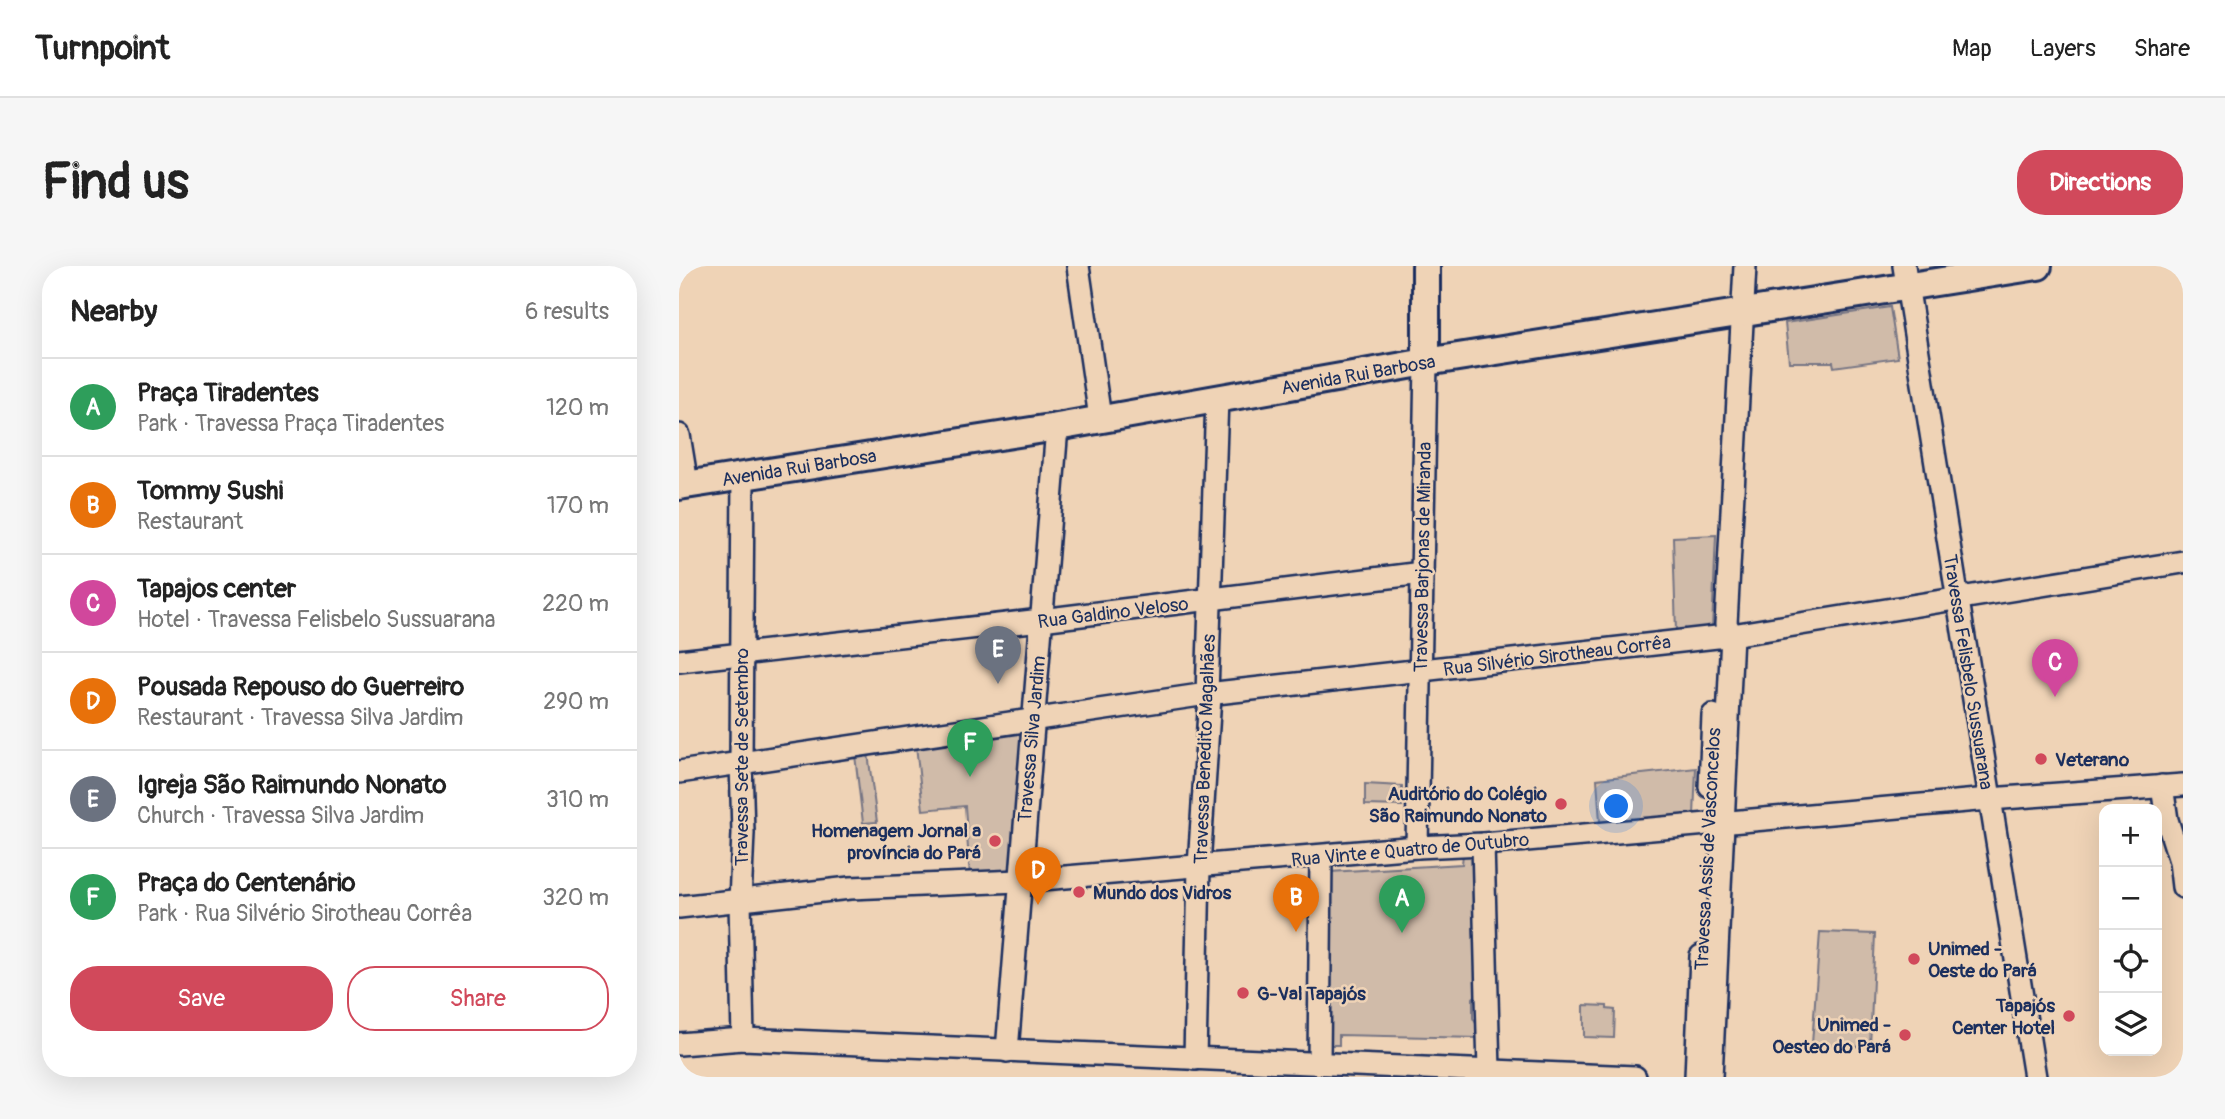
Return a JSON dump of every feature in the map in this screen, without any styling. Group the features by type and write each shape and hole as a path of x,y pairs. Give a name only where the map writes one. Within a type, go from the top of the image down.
{"main road":[{"name":"Travessa Barjonas de Miranda","path":"1426,266 1426,362"},
{"name":"Avenida Rui Barbosa","path":"683,485 1057,427 1426,362 1744,313 1906,277 2038,266"}],"street":[{"path":"1078,266 1100,418"},
{"name":"Travessa Assis de Vasconcelos","path":"1696,1077 1715,822 1745,266"},
{"name":"Travessa Felisbelo Sussuarana","path":"1906,277 2035,1077"},
{"name":"Travessa Barjonas de Miranda","path":"1417,847 1426,362"},
{"name":"Travessa Benedito Magalhães","path":"1195,1059 1199,866 1210,696 1207,694 1217,398"},
{"name":"Travessa Silva Jardim","path":"1007,1051 1057,427"},
{"path":"679,435 683,485"},
{"name":"Travessa Sete de Setembro","path":"743,475 743,833 740,901 743,1039"},
{"name":"Rua Silvério Sirotheau Corrêa","path":"679,772 1207,694 1419,671 1957,600 2183,562"},
{"name":"Rua Galdino Veloso","path":"679,661 1422,573"},
{"path":"2173,786 2167,820 2180,861 2183,887"},
{"name":"Rua Vinte e Quatro de Outubro","path":"679,907 851,888 1019,881 1417,847 1483,844 1989,799 2103,801 2173,786"},
{"name":"Travessa Assis de Vasconcelos","path":"1711,1077 1715,822"},
{"path":"1483,844 1489,1071"},
{"path":"1319,1064 1321,856"},
{"path":"679,1044 743,1039 1635,1077"}],"shaded area":[{"path":"1890,307 1898,358 1834,367 1833,362 1789,362 1785,323"},
{"path":"1716,535 1712,629 1676,632 1673,537"},
{"path":"1024,731 1013,875 970,877 965,806 923,810 916,745"},
{"path":"868,753 877,822 863,823 855,755"},
{"path":"1696,768 1694,816 1600,822 1597,779"},
{"path":"1365,784 1402,786 1402,806 1365,805"},
{"path":"1475,853 1477,994 1473,998 1473,1018 1479,1029 1479,1038 1339,1035 1339,1045 1324,1045 1330,872 1462,864 1463,854"},
{"path":"1820,932 1875,934 1870,1047 1812,1044"},
{"path":"1584,1005 1607,1006 1607,1009 1615,1010 1614,1038 1584,1037"}],"place":[{"name":"Igreja São Raimundo Nonato","path":"998,684"},
{"name":"Tapajos center","path":"2055,697"},
{"name":"Veterano","path":"2041,759"},
{"name":"Praça do Centenário","path":"970,777"},
{"name":"Auditório do Colégio São Raimundo Nonato","path":"1561,804"},
{"name":"Homenagem Jornal a província do Pará","path":"995,841"},
{"name":"Mundo dos Vidros","path":"1079,892"},
{"name":"Pousada Repouso do Guerreiro","path":"1038,905"},
{"name":"Tommy Sushi","path":"1296,932"},
{"name":"Praça Tiradentes","path":"1402,933"},
{"name":"Unimed - Oeste do Pará","path":"1914,959"},
{"name":"G-Val Tapajós","path":"1243,993"},
{"name":"Tapajós Center Hotel","path":"2069,1016"},
{"name":"Unimed - Oesteo do Pará","path":"1905,1035"}]}
